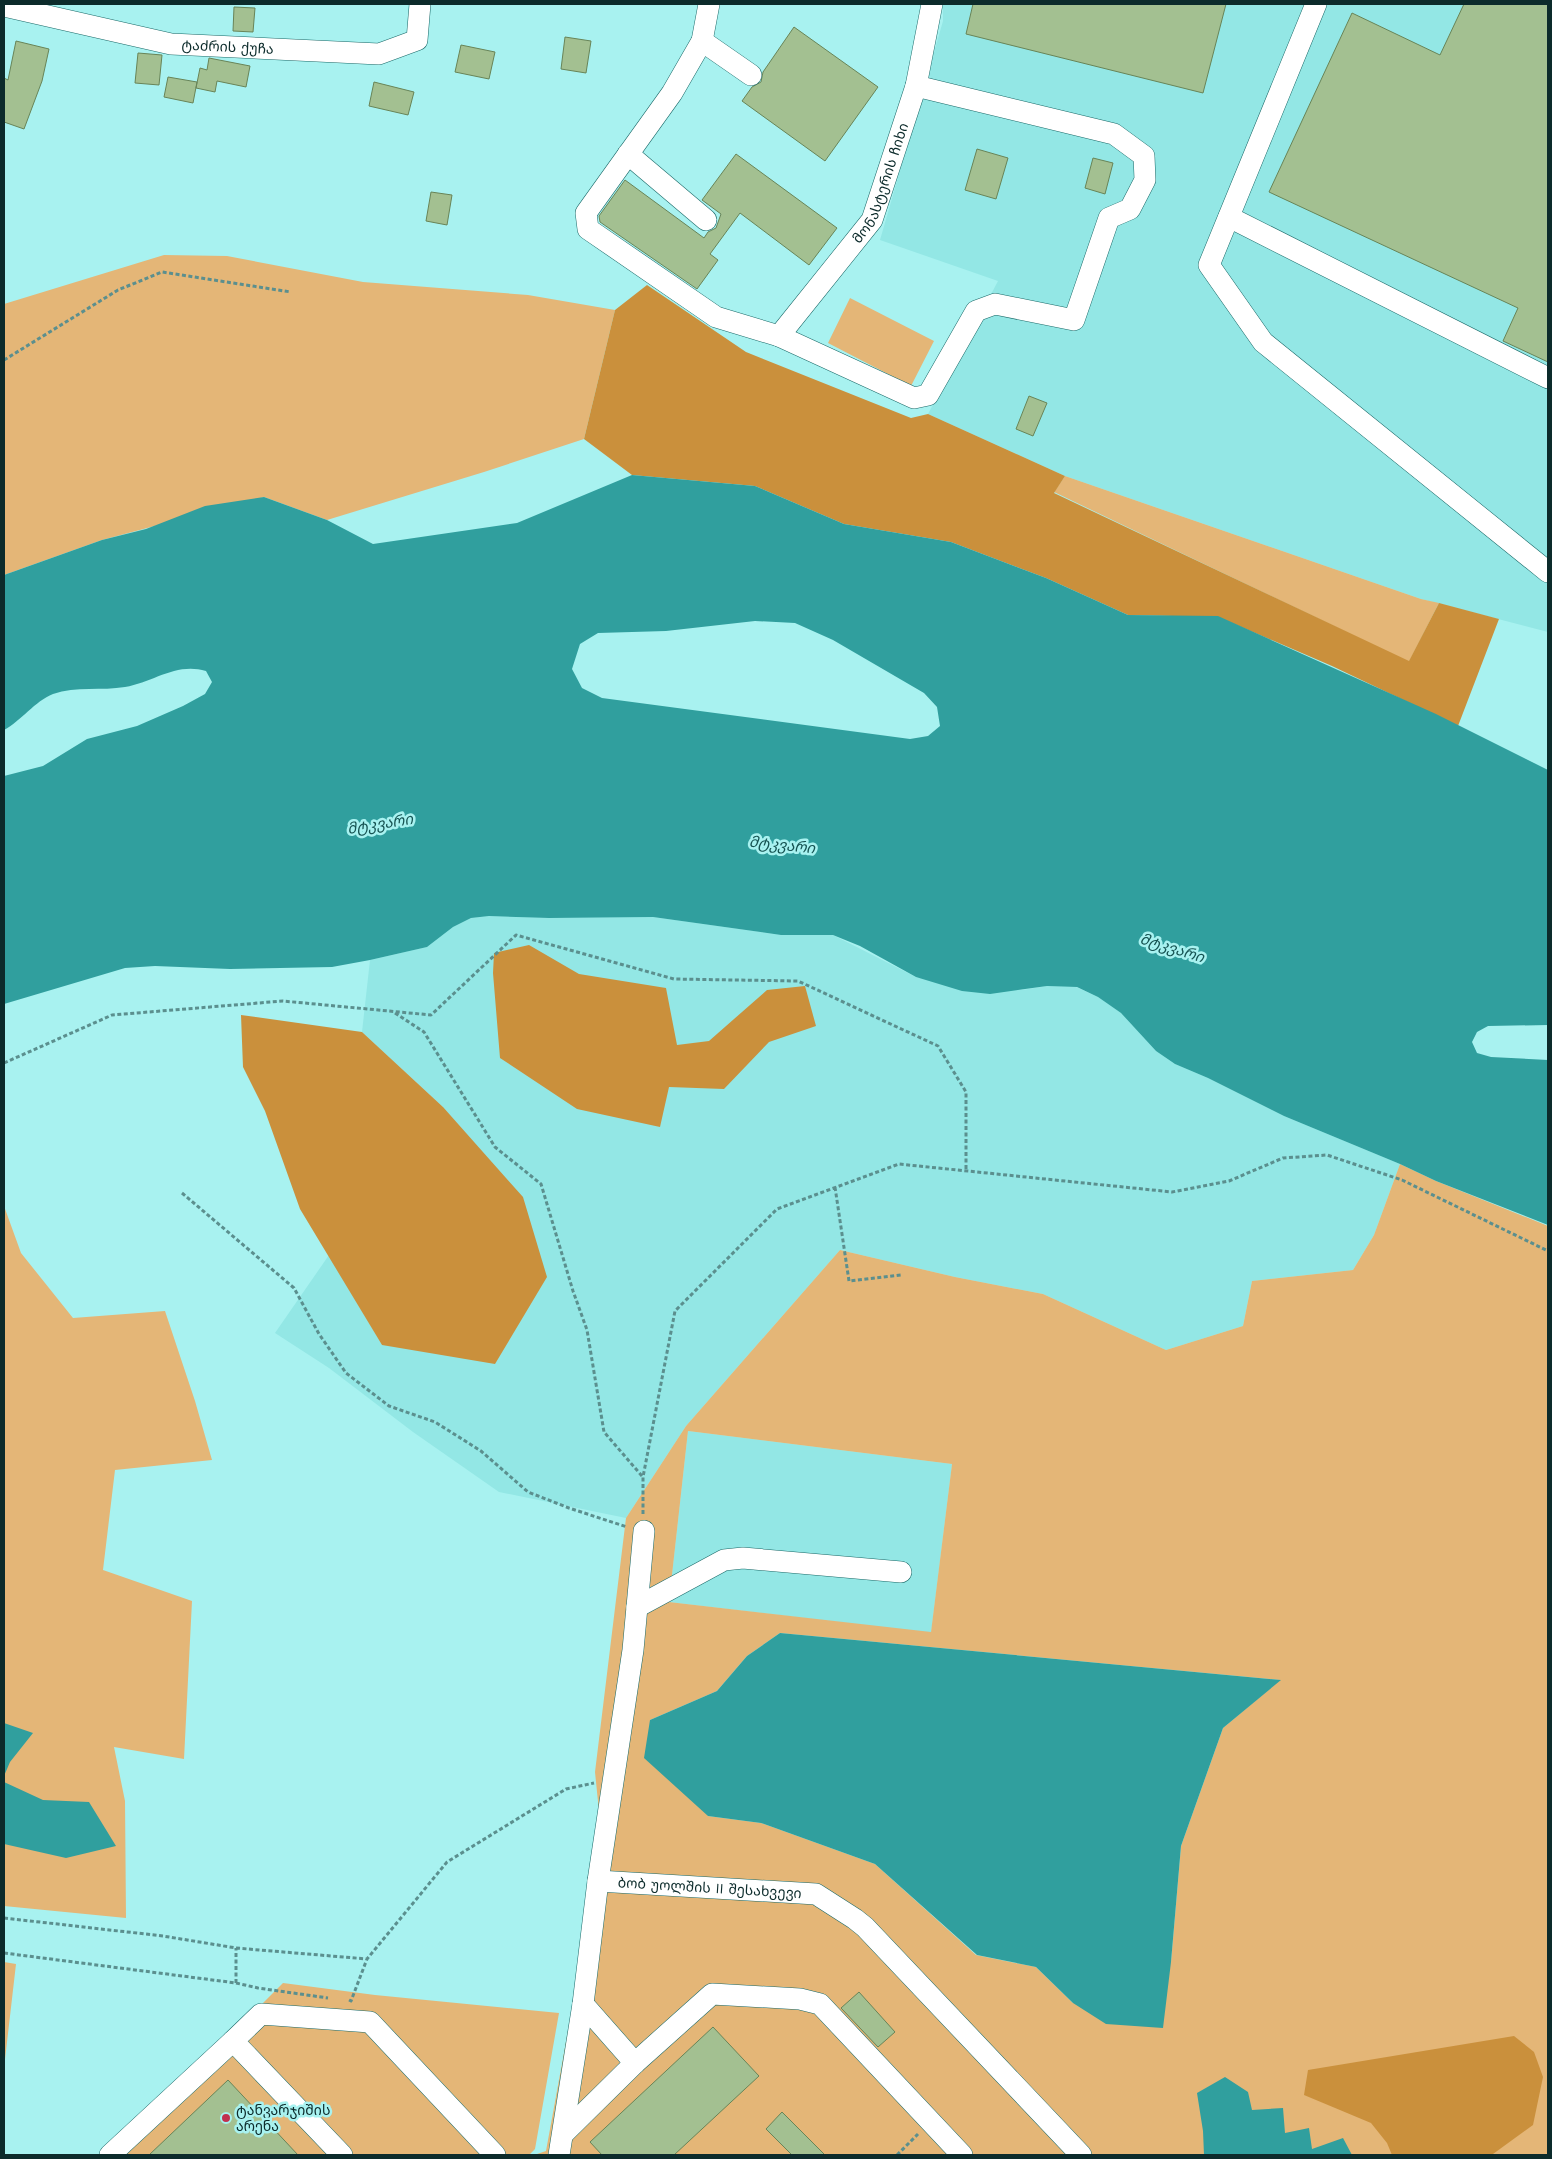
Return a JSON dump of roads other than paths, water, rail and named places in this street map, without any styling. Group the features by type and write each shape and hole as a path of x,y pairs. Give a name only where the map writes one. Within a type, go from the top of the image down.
{"street":[{"name":"ტაძრის ქუჩა","path":"4,6 171,44 379,54 417,40 420,4"},
{"path":"709,4 702,41 672,93 586,213 588,229 716,317 779,336 914,398 928,395 976,311 994,304 1074,320 1109,218 1130,209 1145,180 1144,156 1114,134 916,86"},
{"name":"მონასტერის ჩიხი","path":"779,336 872,220 916,86 932,4"},
{"path":"1316,4 1209,265 1263,342 1548,572"},
{"path":"702,41 751,75"},
{"path":"628,154 706,220"},
{"path":"1229,217 1548,378"},
{"path":"598,1881 633,1650 644,1531"},
{"path":"637,1607 724,1560 743,1558 901,1572"},
{"name":"ბობ უოლშის II შესახვევი","path":"559,2155 583,2004 598,1881 816,1894 856,1919 866,1928 1081,2155"},
{"path":"563,2134 636,2063 712,1994 800,1999 820,2004 962,2155"},
{"path":"583,2004 636,2063"},
{"path":"110,2155 261,2014 370,2022 495,2155"},
{"path":"233,2041 342,2155"}],"water":[{"name":"მტკვარი","path":"632,475 755,486 844,524 951,542 1046,578 1128,615 1218,616 1436,714 1548,770 1548,1025 1488,1026 1477,1032 1472,1042 1477,1053 1491,1057 1548,1060 1548,1225 1436,1181 1284,1116 1208,1078 1175,1064 1156,1051 1121,1013 1098,997 1077,987 1047,986 990,994 962,991 916,977 860,946 833,935 781,935 653,917 549,918 489,916 471,918 453,927 427,947 332,967 230,969 155,966 125,968 4,1004 4,776 43,766 87,739 137,726 183,706 205,694 212,682 206,671 185,669 136,685 107,689 80,689 53,694 40,701 4,730 4,575 102,540 146,529 205,506 264,497 327,520 373,544 517,523","holes":["755,621 795,623 833,640 924,693 937,707 940,726 928,736 910,739 602,698 582,688 572,669 580,644 598,633 666,631"]},
{"path":"780,1633 1281,1680 1223,1728 1181,1846 1163,2028 1106,2024 1073,2003 1036,1967 977,1955 875,1864 761,1823 708,1816 644,1758 650,1720 717,1691 747,1656"},
{"path":"4,1723 33,1733 10,1762 4,1776"},
{"path":"4,1782 43,1800 89,1802 116,1846 66,1858 4,1844"},
{"path":"1225,2077 1248,2092 1252,2110 1283,2108 1285,2133 1309,2128 1312,2149 1343,2138 1352,2155 1204,2155 1203,2131 1197,2093"}],"place":[{"name":"ტანვარჯიშის არენა","path":"226,2118"}]}
